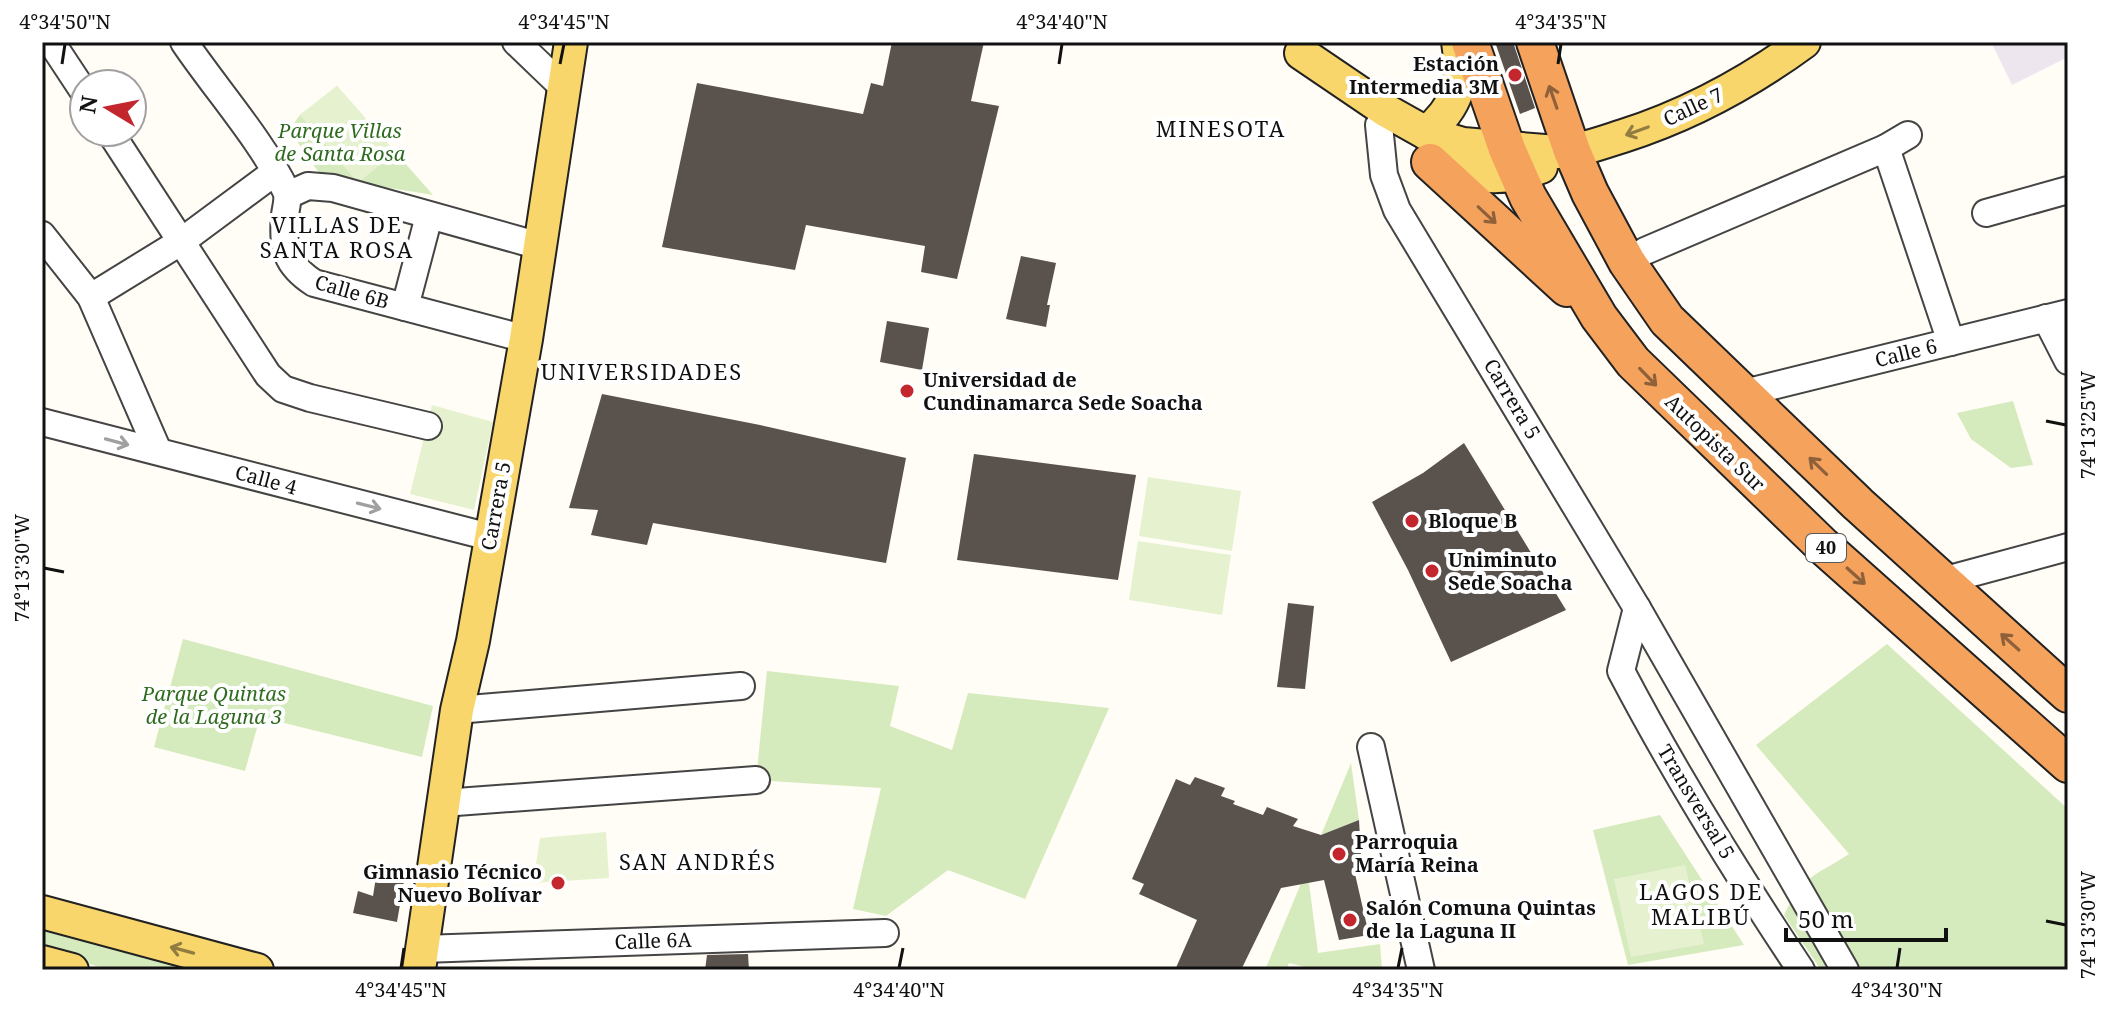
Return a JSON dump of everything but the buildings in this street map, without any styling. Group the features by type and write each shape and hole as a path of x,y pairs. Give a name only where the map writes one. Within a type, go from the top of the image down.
{"highway":[{"name":"Autopista Sur","path":"1470,42 1512,161 1536,210 1599,317 1650,380 1950,661 2068,764"},
{"path":"1535,42 1572,151 1590,193 1627,262 1667,320 1858,504 2064,685"},
{"path":"1428,147 1599,317"}],"main road":[{"name":"Carrera 5","path":"421,960 457,710 473,641 526,339 571,42"},
{"path":"1428,147 1453,102 1459,84 1458,42"},
{"name":"Calle 7","path":"1428,147 1464,174 1482,176 1512,161 1572,151 1636,132 1693,110 1768,68 1804,42"},
{"path":"1295,47 1385,110 1428,147"},
{"path":"1295,47 1379,125 1428,147"},
{"path":"42,912 257,970"},
{"path":"42,962 72,970"}],"street":[{"path":"51,42 68,68"},
{"path":"516,42 564,88"},
{"path":"197,47 281,184"},
{"name":"Carrera 5","path":"1379,125 1384,175 1397,210 1637,608 1845,970"},
{"path":"1627,262 1645,251 1897,142 1951,342"},
{"path":"121,148 268,375 283,389 428,426"},
{"path":"91,297 281,184 333,188 540,246"},
{"name":"Calle 6B","path":"281,184 288,261 297,273 314,283 526,339"},
{"path":"1986,213 2068,190"},
{"path":"405,307 429,216"},
{"path":"42,235 91,297 158,451"},
{"path":"42,260 68,267"},
{"path":"2057,316 2068,361"},
{"name":"Calle 6","path":"1744,393 2057,316"},
{"name":"Calle 4","path":"42,422 490,537"},
{"path":"1942,581 2068,547"},
{"name":"Transversal 5","path":"1637,608 1621,671 1711,829 1801,970"},
{"path":"457,710 741,686"},
{"path":"1371,747 1421,970"},
{"path":"443,803 756,780"},
{"name":"Calle 6A","path":"421,960 885,933"}],"shaded area":[{"path":"1991,42 2068,42 2068,57 2012,85"}],"green space":[{"name":"Parque Villas de Santa Rosa","path":"337,86 433,195 322,177 289,130 300,115"},
{"path":"337,86 395,152 358,183 300,115"},
{"path":"2013,401 2033,465 2011,468 1971,439 1957,413"},
{"path":"432,405 493,422 474,510 410,494"},
{"path":"1148,477 1241,491 1232,551 1139,536"},
{"path":"1138,541 1231,555 1222,615 1129,600"},
{"name":"Parque Quintas de la Laguna 3","path":"183,639 433,706 422,757 260,717 245,771 154,747"},
{"path":"1887,644 2068,809 2068,970 1821,970 1784,915 1804,884 1849,854 1756,745"},
{"path":"767,671 899,686 890,726 952,750 968,693 1109,708 1025,899 948,870 886,916 853,909 881,788 756,780"},
{"path":"1351,763 1359,820 1322,835 1309,883 1318,953 1380,944 1382,970 1317,970 1289,963 1286,970 1265,970"},
{"path":"1660,815 1744,945 1628,965 1593,830"},
{"path":"606,832 609,878 533,883 540,838"},
{"path":"1685,865 1704,944 1631,957 1614,879"},
{"path":"42,929 201,970 111,970 42,951"}],"place":[{"name":"Estación Intermedia 3M","path":"1515,75"},
{"name":"Universidad de Cundinamarca Sede Soacha","path":"907,391"},
{"name":"Bloque B","path":"1412,521"},
{"name":"Uniminuto Sede Soacha","path":"1432,571"},
{"name":"Parroquia María Reina","path":"1339,854"},
{"name":"Gimnasio Técnico Nuevo Bolívar","path":"558,883"},
{"name":"Salón Comuna Quintas de la Laguna II","path":"1350,920"}],"district":[{"name":"MINESOTA","path":"1221,129"},
{"name":"VILLAS DE SANTA ROSA","path":"337,238"},
{"name":"UNIVERSIDADES","path":"642,372"},
{"name":"SAN ANDRÉS","path":"698,862"},
{"name":"LAGOS DE MALIBÚ","path":"1701,904"}]}
